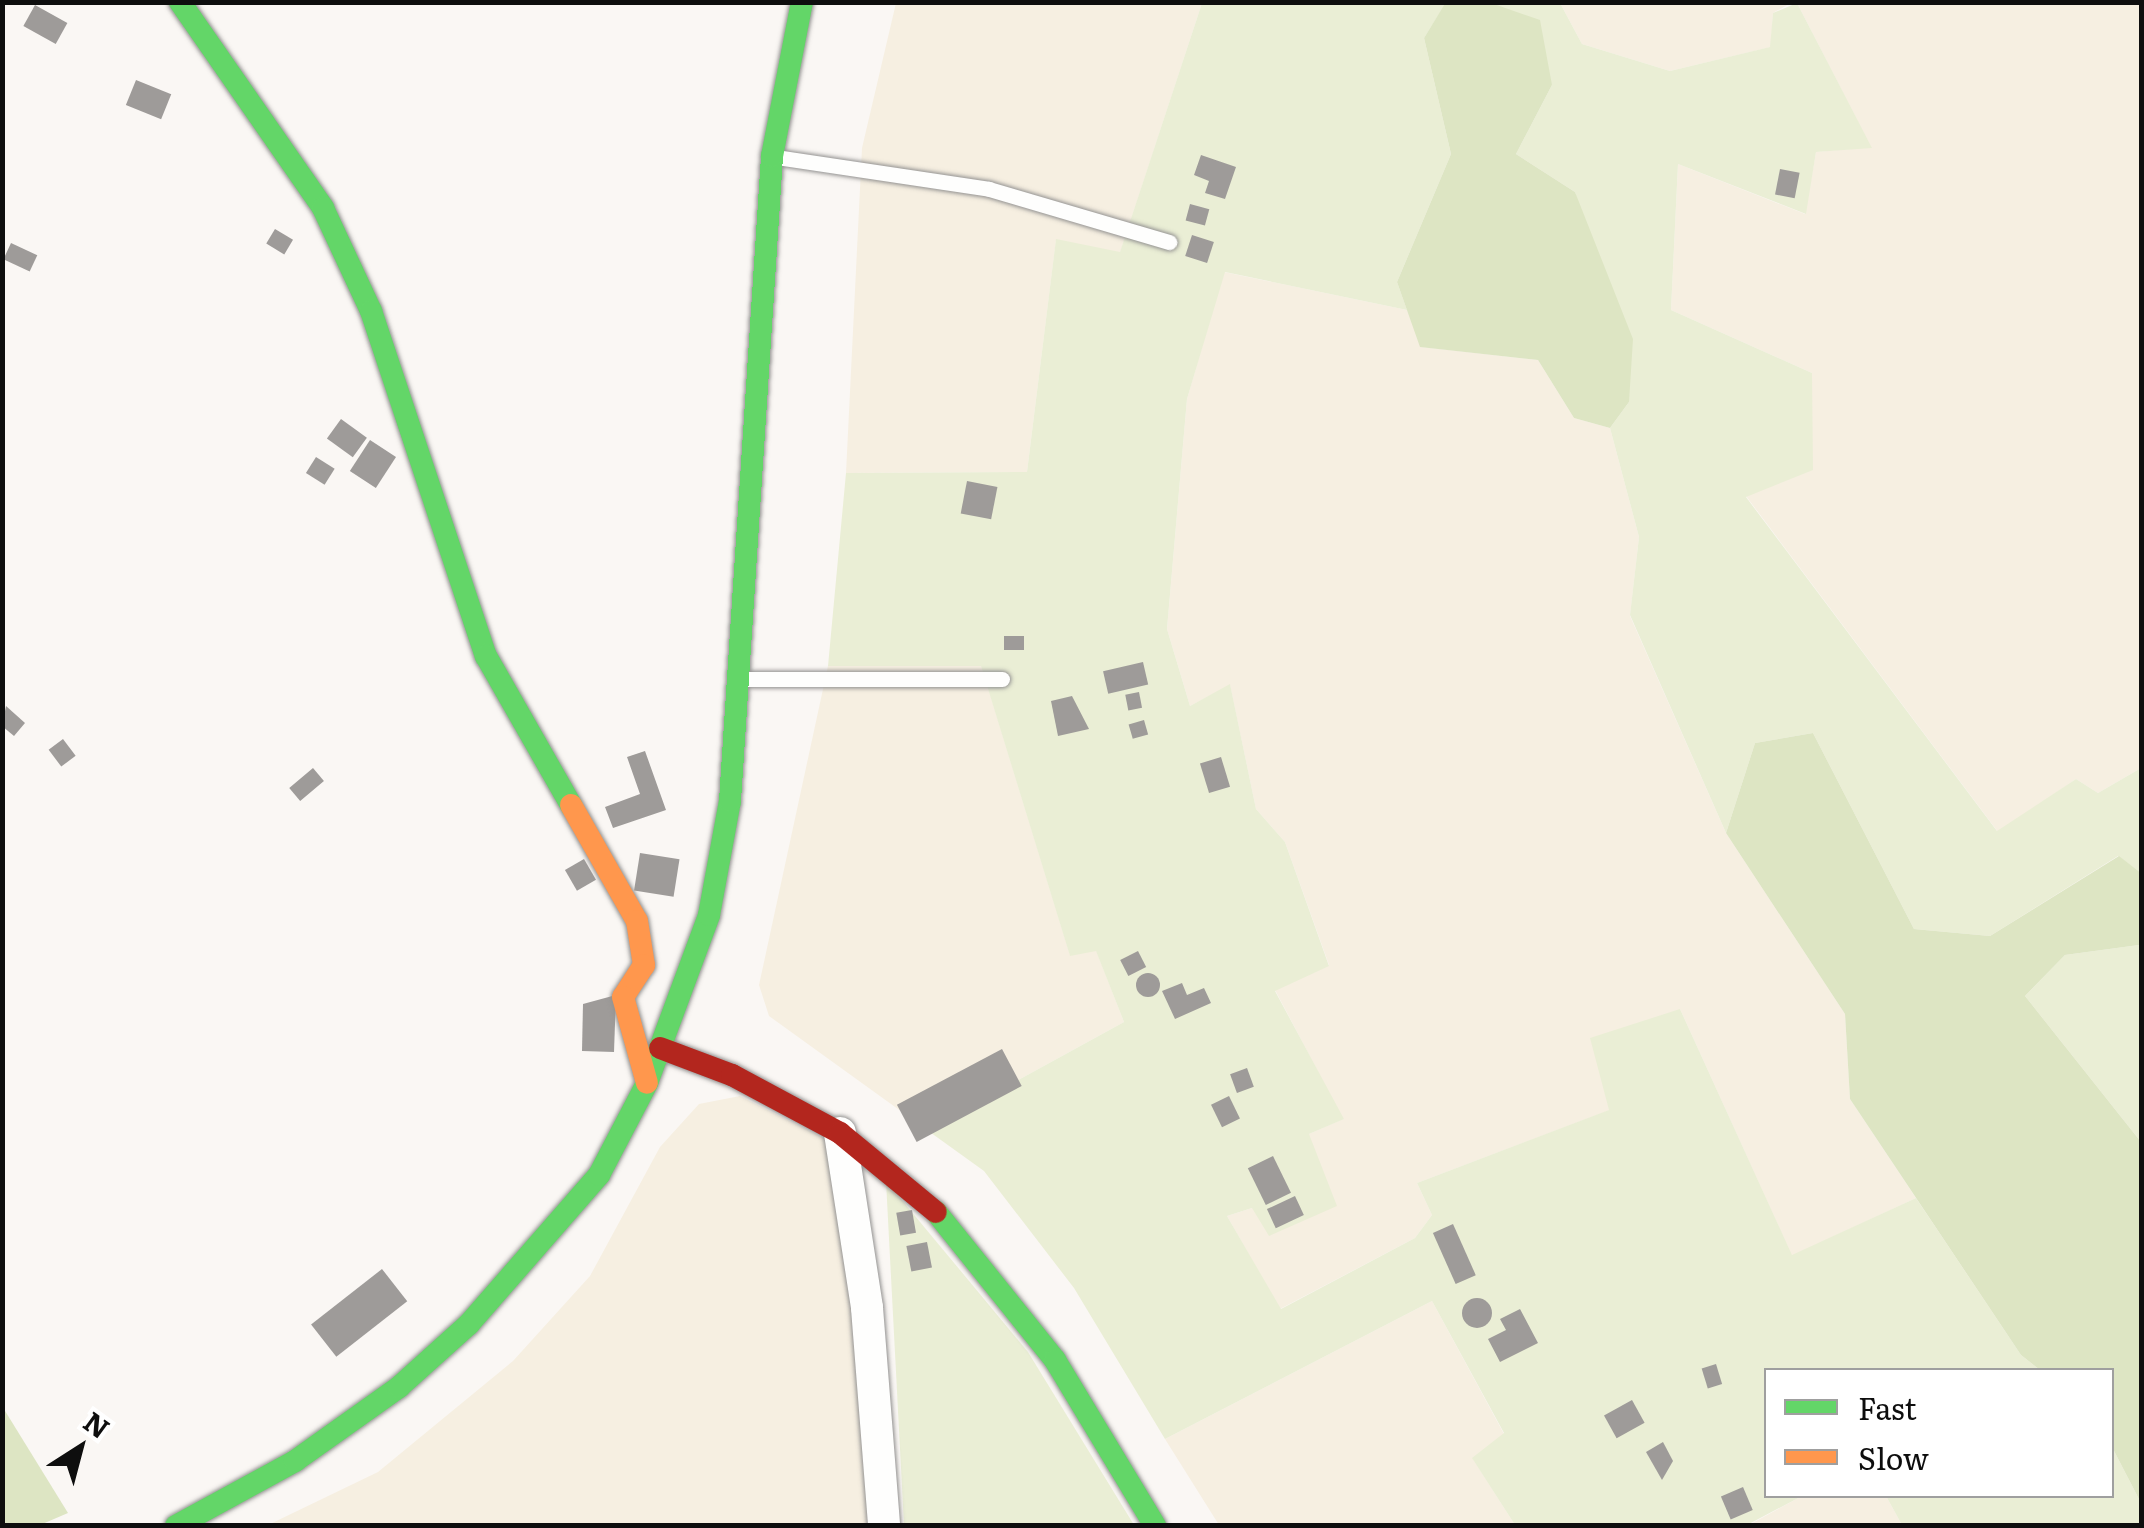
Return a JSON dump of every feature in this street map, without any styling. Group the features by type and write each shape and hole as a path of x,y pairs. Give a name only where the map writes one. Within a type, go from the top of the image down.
{"street":[{"path":"180,2 323,208 371,311 486,656 637,921 644,965 623,997 648,1083"},
{"path":"176,1526 296,1461 399,1388 469,1324 599,1175 648,1083 708,915 742,679 772,156 802,2"},
{"path":"660,1048 732,1075 840,1133 937,1213 1004,1288 1155,1526"},
{"path":"840,1133 867,1308 884,1526"}],"lane":[{"path":"772,156 990,189 1168,242"},
{"path":"742,679 1002,678"}],"shaded area":[{"path":"896,3 1202,3 1120,253 1056,240 1027,472 846,473 862,148"},
{"path":"1560,3 1791,3 1773,13 1771,47 1670,71 1582,44"},
{"path":"1797,3 2141,3 2141,768 2098,793 2076,779 1998,832 1746,496 1812,373 1671,310 1678,164 1805,214 1816,152 1871,147"},
{"path":"1224,272 1407,310 1422,347 1538,360 1574,418 1610,428 1639,537 1630,616 1726,833 1845,1014 1850,1099 1916,1198 1792,1256 1680,1009 1610,1110 1417,1183 1432,1215 1415,1238 1280,1309 1227,1216 1252,1208 1309,1134 1343,1119 1275,990 1329,965 1285,842 1256,809 1230,685 1190,706 1167,629 1187,399"},
{"path":"981,665 1070,955 1096,950 1124,1022 927,1130 769,1016 759,985 828,666"},
{"path":"740,1096 825,1139 855,1300 869,1525 266,1526 378,1472 513,1361 590,1276 660,1147 699,1104"},
{"path":"1432,1301 1504,1434 1473,1459 1515,1525 1219,1525 1165,1439"},
{"path":"1798,1498 1887,1498 1902,1525 1747,1526"}],"green space":[{"path":"1446,2 1491,3 1540,20 1552,85 1516,154 1575,192 1633,339 1629,402 1610,428 1574,418 1538,360 1420,347 1397,282 1451,154 1424,38"},
{"path":"1202,3 1446,3 1424,38 1451,154 1397,282 1407,310 1225,272 1187,399 1167,629 1190,706 1230,684 1256,809 1285,842 1329,966 1275,991 1344,1119 1309,1134 1337,1206 1269,1236 1252,1208 1227,1216 1281,1309 1415,1238 1432,1215 1417,1183 1609,1110 1590,1038 1680,1009 1792,1255 1916,1198 2021,1355 2037,1368 1764,1368 1764,1498 1798,1498 1747,1525 1515,1525 1472,1458 1504,1433 1432,1301 1165,1439 1074,1288 984,1171 927,1130 1124,1022 1096,951 1070,956 981,666 828,666 846,473 1027,472 1056,239 1120,252"},
{"path":"1491,3 1560,3 1582,44 1670,71 1770,47 1773,13 1797,3 1872,148 1816,152 1806,214 1678,164 1671,310 1812,373 1813,470 1746,497 1997,831 2076,779 2098,793 2141,768 2141,873 2118,856 1990,936 1914,929 1813,733 1755,743 1726,833 1630,615 1639,537 1610,428 1629,402 1575,192 1516,154 1552,85"},
{"path":"1813,733 1914,929 1990,936 2119,856 2141,873 2139,945 2065,955 2025,996 2141,1142 2141,1503 2114,1451 2114,1368 2037,1368 2021,1355 1850,1099 1845,1014 1726,833 1755,743"},
{"path":"2139,945 2141,1142 2025,996 2065,955"},
{"path":"886,1181 1028,1352 1134,1525 904,1525"},
{"path":"2,1406 68,1513 40,1525 3,1525"},
{"path":"2114,1451 2141,1503 2141,1525 1902,1525 1887,1498 2114,1498"}],"building":[{"path":"35,5 67,23 56,44 23,26"},
{"path":"136,80 171,94 161,119 126,105"},
{"path":"1201,155 1236,167 1225,199 1205,193 1209,181 1194,175"},
{"path":"1780,169 1800,173 1795,198 1775,195"},
{"path":"1190,204 1209,209 1205,226 1186,220"},
{"path":"275,229 293,240 284,254 266,244"},
{"path":"1192,235 1214,242 1207,263 1185,256"},
{"path":"11,243 37,255 30,272 3,259"},
{"path":"341,419 367,438 353,457 327,438"},
{"path":"370,440 396,457 376,488 350,471"},
{"path":"316,457 335,469 325,485 306,473"},
{"path":"967,481 997,487 991,519 961,513"},
{"path":"1004,636 1024,636 1024,650 1004,650"},
{"path":"1143,662 1148,684 1108,694 1103,671"},
{"path":"1139,692 1142,708 1128,710 1125,695"},
{"path":"1072,696 1089,729 1058,736 1051,701"},
{"path":"6,706 25,723 14,736 2,726"},
{"path":"1144,720 1148,734 1133,739 1129,724"},
{"path":"63,739 76,756 61,767 49,750"},
{"path":"645,751 666,810 613,828 605,807 640,794 627,757"},
{"path":"1221,757 1230,787 1209,793 1200,763"},
{"path":"313,768 324,781 300,801 289,788"},
{"path":"640,853 680,859 674,897 634,891"},
{"path":"584,859 596,880 577,891 565,870"},
{"path":"1138,951 1146,967 1128,976 1120,960"},
{"path":"1148,973 1160,985 1148,997 1136,985"},
{"path":"1182,983 1187,995 1204,988 1211,1003 1175,1019 1162,991"},
{"path":"616,995 614,1052 582,1051 583,1004"},
{"path":"1002,1049 1022,1086 917,1142 897,1105"},
{"path":"1247,1068 1254,1087 1237,1093 1230,1074"},
{"path":"1229,1096 1240,1118 1222,1127 1211,1105"},
{"path":"1273,1156 1291,1193 1266,1205 1248,1168"},
{"path":"1295,1196 1304,1215 1276,1228 1267,1209"},
{"path":"912,1210 916,1233 900,1235 896,1213"},
{"path":"1453,1224 1476,1275 1456,1284 1433,1233"},
{"path":"927,1242 932,1268 911,1272 906,1246"},
{"path":"382,1269 407,1301 336,1357 311,1324"},
{"path":"1477,1298 1491,1307 1492,1313 1483,1327 1477,1328 1463,1319 1462,1313 1471,1299"},
{"path":"1520,1309 1538,1343 1500,1362 1488,1339 1506,1330 1500,1319"},
{"path":"1716,1364 1722,1384 1708,1388 1702,1368"},
{"path":"1632,1400 1645,1423 1617,1438 1604,1416"},
{"path":"1663,1442 1673,1461 1662,1480 1646,1452"},
{"path":"1743,1487 1753,1510 1731,1519 1721,1496"}],"traffic: fast":[{"path":"180,2 323,208 371,311 486,656 571,805"},
{"path":"647,1083 709,915 730,801 772,156 802,2"},
{"path":"176,1526 295,1461 399,1387 469,1324 599,1175 647,1083"},
{"path":"936,1212 1055,1360 1155,1526"}],"traffic: slow":[{"path":"571,805 637,921 644,965 623,997 647,1083"}],"traffic: jam":[{"path":"660,1048 732,1075 840,1133 936,1212"}]}
